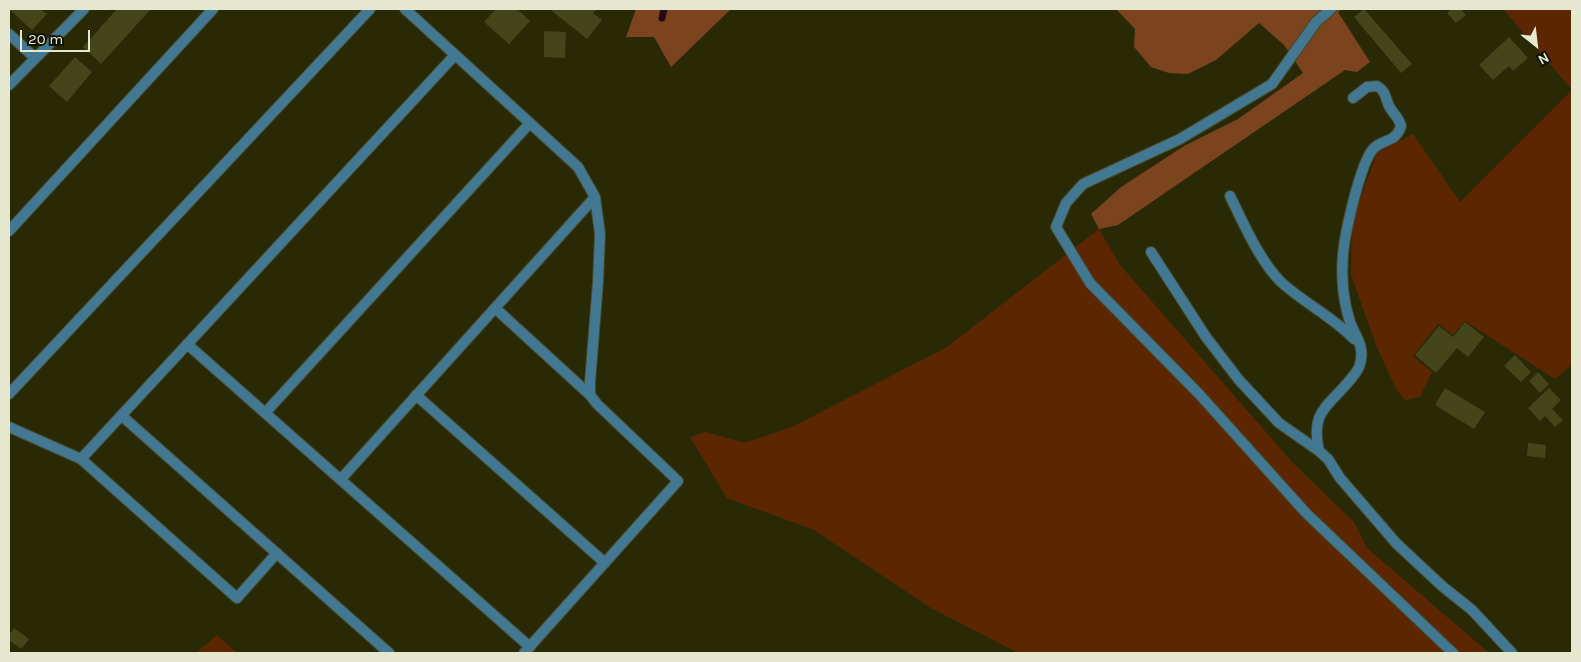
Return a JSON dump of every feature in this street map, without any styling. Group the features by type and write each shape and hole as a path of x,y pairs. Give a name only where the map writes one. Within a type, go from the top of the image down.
{"street":[{"path":"9,85 84,9"},
{"path":"9,231 213,9"},
{"path":"9,394 370,9"},
{"path":"405,9 578,166 595,197 600,234 590,395"},
{"path":"1331,9 1316,22 1272,84 1180,139 1083,184 1066,203 1056,228 1090,283 1200,395 1306,513 1453,653"},
{"path":"9,34 35,58"},
{"path":"81,459 455,55"},
{"path":"1319,451 1315,434 1318,420 1326,405 1360,368 1362,354 1350,322 1344,297 1343,254 1354,200 1367,158 1378,145 1395,138 1401,126 1398,116 1390,108 1385,92 1377,86 1367,87 1353,98"},
{"path":"266,413 530,123"},
{"path":"1230,196 1267,264 1281,281 1338,323 1360,345"},
{"path":"341,479 595,197"},
{"path":"1151,252 1206,337 1239,380 1279,423 1319,451 1328,460 1350,491 1396,542 1442,586 1472,610 1512,653"},
{"path":"187,344 341,479 527,650 678,481 597,404 590,395 495,308"},
{"path":"416,395 605,562"},
{"path":"122,416 388,653"},
{"path":"9,427 81,459 237,598 277,553"}],"shaded area":[{"path":"636,9 731,9 671,67 654,37 626,37"},
{"path":"1116,9 1342,9 1338,12 1370,62 1357,72 1345,70 1118,225 1099,229 1091,214 1121,187 1184,146 1238,119 1303,73 1284,45 1259,23 1216,60 1188,74 1169,73 1151,67 1134,47 1135,29"},
{"path":"1503,9 1572,9 1572,90"},
{"path":"1572,90 1572,365 1555,379 1465,321 1453,335 1438,324 1413,356 1432,372 1420,397 1405,400 1396,389 1376,345 1351,275 1352,221 1377,153 1413,134 1460,202"},
{"path":"1099,229 1120,265 1293,463 1354,522 1367,548 1489,653 1018,653 931,608 814,530 727,498 690,437 705,432 745,443 792,427 947,347"},
{"path":"217,635 237,653 196,653"}],"building":[{"path":"9,9 40,9 47,14 32,30"},
{"path":"117,9 151,9 101,64 83,47"},
{"path":"496,9 517,9 530,21 509,44 484,22"},
{"path":"554,9 597,9 593,13 602,20 587,39 552,11"},
{"path":"1364,9 1412,64 1401,73 1354,17"},
{"path":"1452,9 1461,9 1466,15 1456,23 1447,13"},
{"path":"544,31 566,32 565,58 544,57"},
{"path":"1509,37 1528,58 1513,71 1509,66 1493,80 1479,65"},
{"path":"75,57 92,72 67,102 49,86"},
{"path":"1465,322 1484,337 1468,357 1457,348 1436,373 1415,355 1439,326 1453,337"},
{"path":"1515,355 1531,372 1521,382 1504,366"},
{"path":"1538,372 1549,384 1540,393 1529,381"},
{"path":"1445,388 1485,412 1474,429 1435,405"},
{"path":"1549,388 1561,400 1552,409 1563,420 1555,427 1545,416 1540,421 1528,408"},
{"path":"1528,443 1546,445 1545,458 1527,456"},
{"path":"14,628 29,639 21,649 9,640 9,635"}],"waterway":[{"path":"662,18 664,9"}]}
